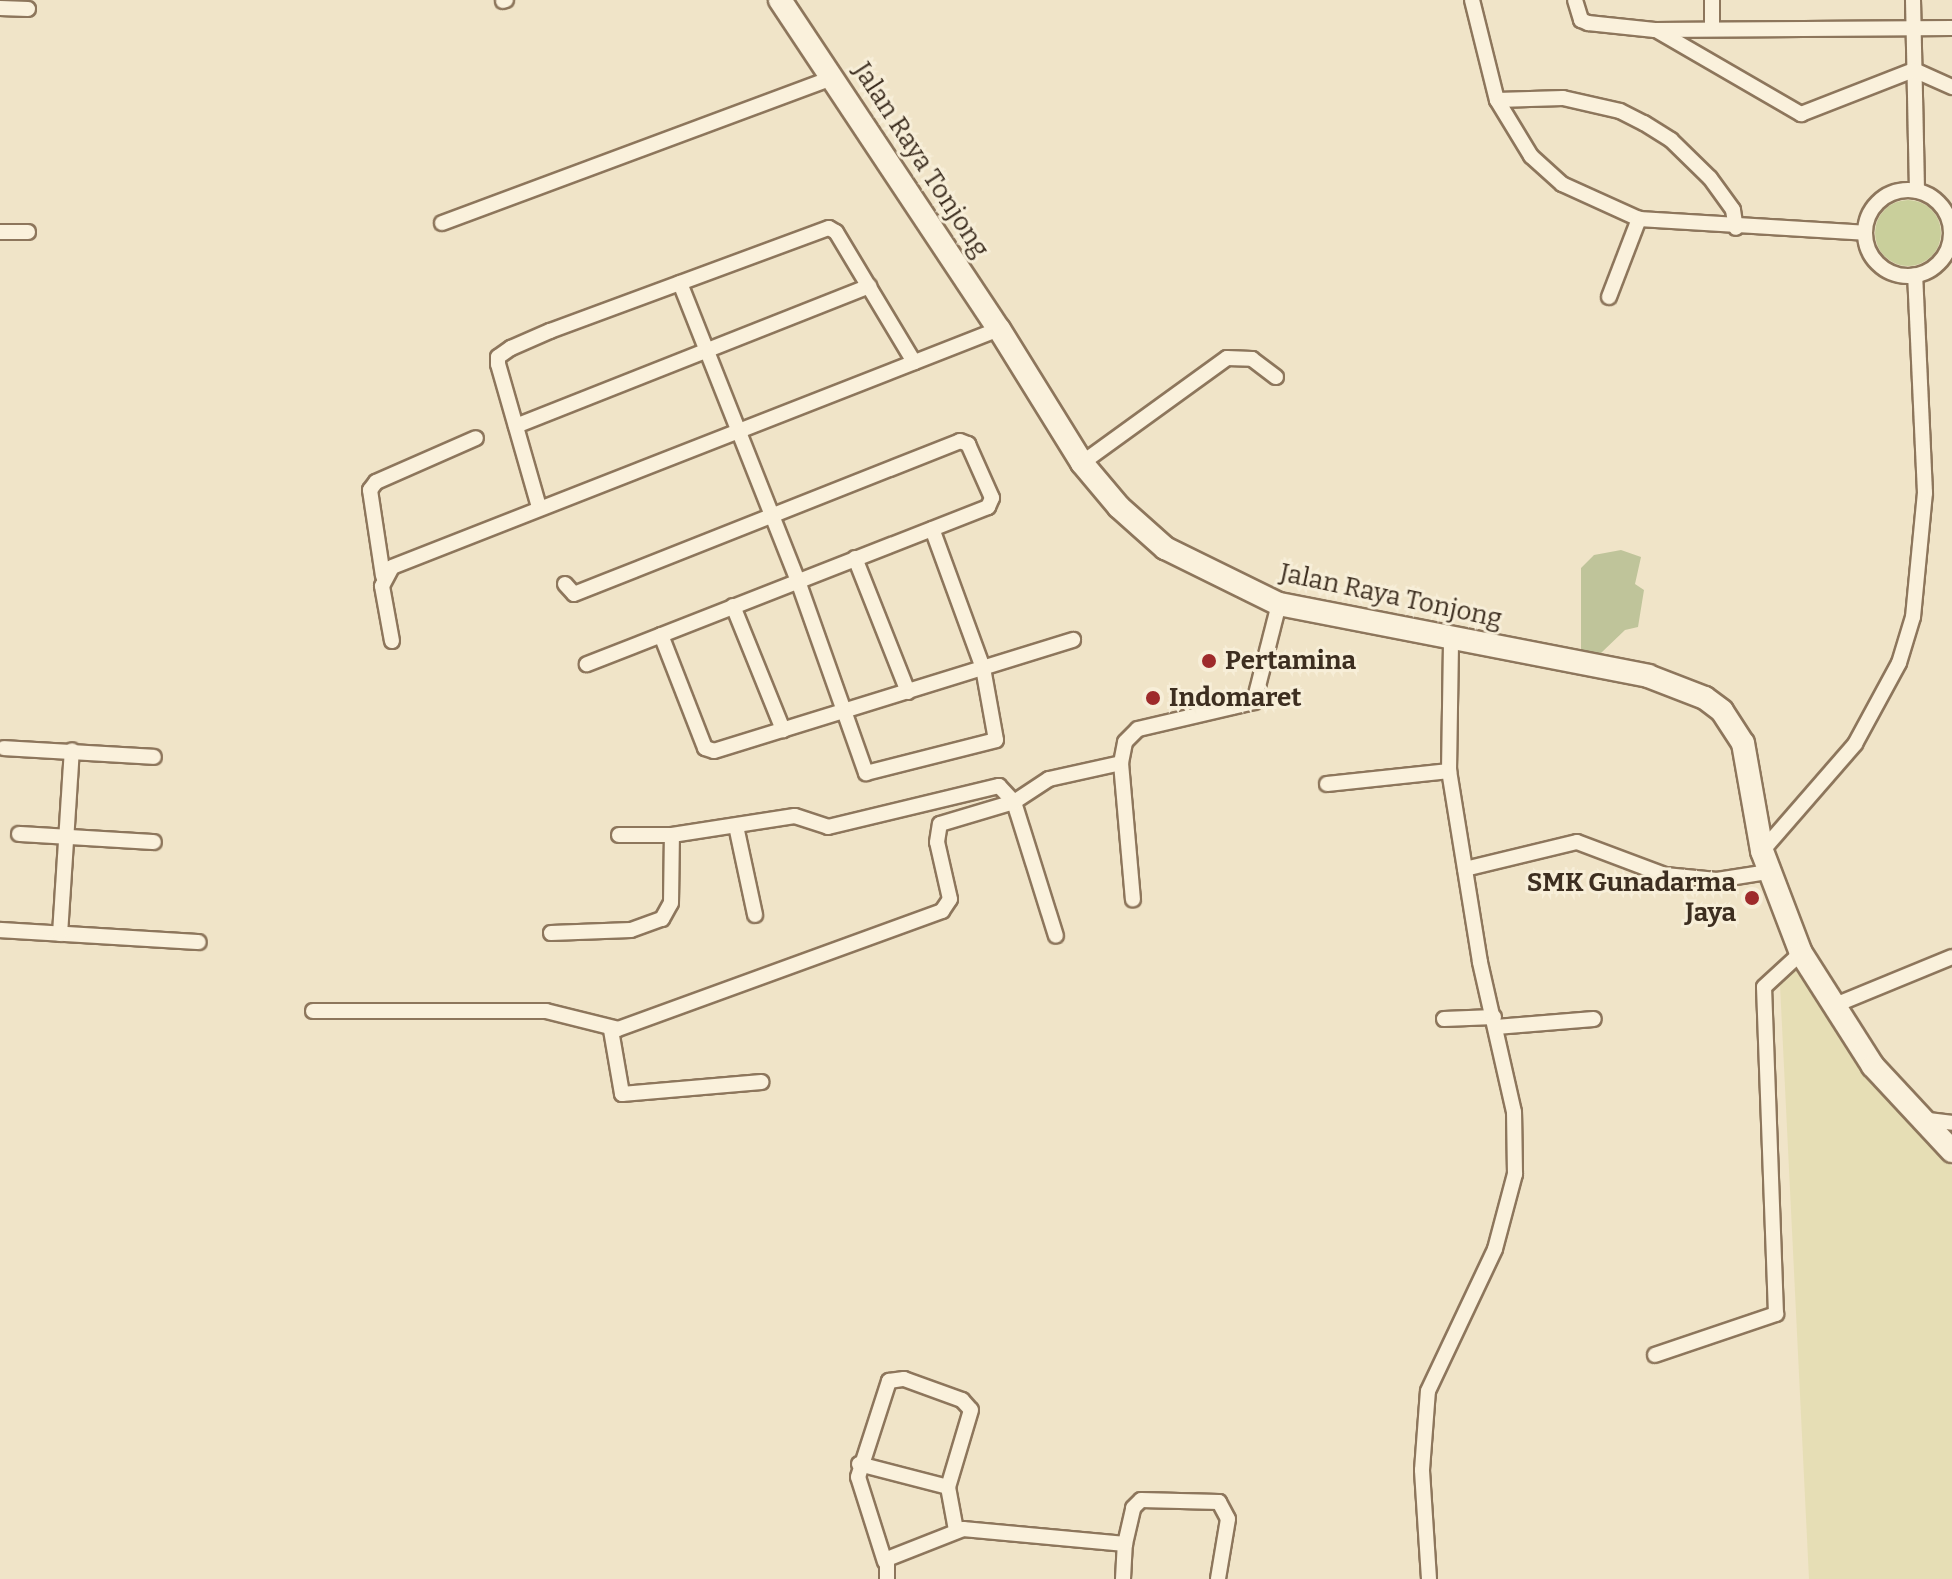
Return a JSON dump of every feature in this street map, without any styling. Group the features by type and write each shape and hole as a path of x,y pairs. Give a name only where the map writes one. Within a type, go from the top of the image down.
{"main road":[{"name":"Jalan Raya Tonjong","path":"780,0 999,329 1082,463 1119,507 1165,548 1279,604 1648,676 1705,698 1736,727 1743,743 1765,862 1801,953 1873,1066 1952,1151"}],"street":[{"path":"1472,0 1497,100 1531,156 1562,184 1639,219 1736,228 1865,233"},
{"path":"1575,0 1581,20 1588,23 1655,30 1952,28"},
{"path":"1712,0 1712,29"},
{"path":"1913,0 1917,191"},
{"path":"0,8 28,9"},
{"path":"1655,30 1801,114 1914,70 1952,87"},
{"path":"442,223 834,77"},
{"path":"1497,100 1563,98 1644,123 1710,178 1733,210 1736,228"},
{"path":"1917,191 1939,203 1951,224 1948,250 1940,262 1915,275 1886,270 1875,260 1865,233 1881,200 1917,191"},
{"path":"1609,297 1639,219"},
{"path":"539,507 498,357 550,331 829,228 869,286 914,362"},
{"path":"0,232 28,232"},
{"path":"1465,869 1577,842 1665,875 1717,880 1765,862 1855,744 1899,663 1913,617 1925,493 1915,275"},
{"path":"680,283 798,581 842,713 866,773 992,743 996,736 983,668 932,529"},
{"path":"516,426 869,286"},
{"path":"383,576 392,567 539,507 999,329"},
{"path":"1082,463 1227,358 1252,359 1276,377"},
{"path":"392,641 370,490 376,482 476,438"},
{"path":"565,584 574,594 965,441 991,503 587,664"},
{"path":"855,558 908,692"},
{"path":"1133,899 1121,763 1125,742 1138,729 1254,702 1279,604"},
{"path":"733,606 783,730"},
{"path":"661,635 709,751 842,713 1073,640"},
{"path":"1429,1579 1422,1470 1428,1391 1495,1249 1515,1174 1514,1112 1465,869 1449,771 1451,638"},
{"path":"4,748 154,757"},
{"path":"60,934 72,750"},
{"path":"313,1011 546,1011 611,1030 942,911 950,899 937,842 940,824 1014,802 1049,779 1121,763"},
{"path":"1327,784 1449,771"},
{"path":"619,835 672,835 795,816 828,827 859,823 987,786 1007,789 1014,802 1056,936"},
{"path":"736,826 755,915"},
{"path":"19,834 154,842"},
{"path":"551,933 631,930 662,919 671,903 672,835"},
{"path":"0,930 199,942"},
{"path":"1655,1355 1776,1314 1764,987 1801,953"},
{"path":"1835,1005 1952,957"},
{"path":"1444,1019 1495,1022 1594,1019"},
{"path":"611,1030 617,1085 622,1094 761,1082"},
{"path":"1921,1119 1952,1123"},
{"path":"887,1579 885,1562 862,1498 859,1464 884,1386 904,1379 962,1400 971,1410 948,1487 956,1530"},
{"path":"859,1464 948,1487"},
{"path":"1123,1579 1125,1544 1133,1508 1141,1500 1219,1502 1228,1519 1218,1579"},
{"path":"885,1562 956,1530 1125,1544"}],"shaded area":[{"path":"1795,970 1952,1167 1952,1579 1809,1579 1780,985"}],"green space":[{"path":"1908,200 1921,203 1931,210 1938,220 1941,233 1938,246 1931,256 1921,263 1908,266 1895,263 1885,256 1878,246 1875,233 1878,220 1885,210 1895,203"},
{"path":"1621,550 1641,557 1635,584 1644,590 1638,627 1625,630 1601,653 1581,651 1581,568 1594,555"}],"place":[{"name":"Pertamina","path":"1209,661"},
{"name":"Indomaret","path":"1153,698"},
{"name":"SMK Gunadarma Jaya","path":"1752,898"}]}
